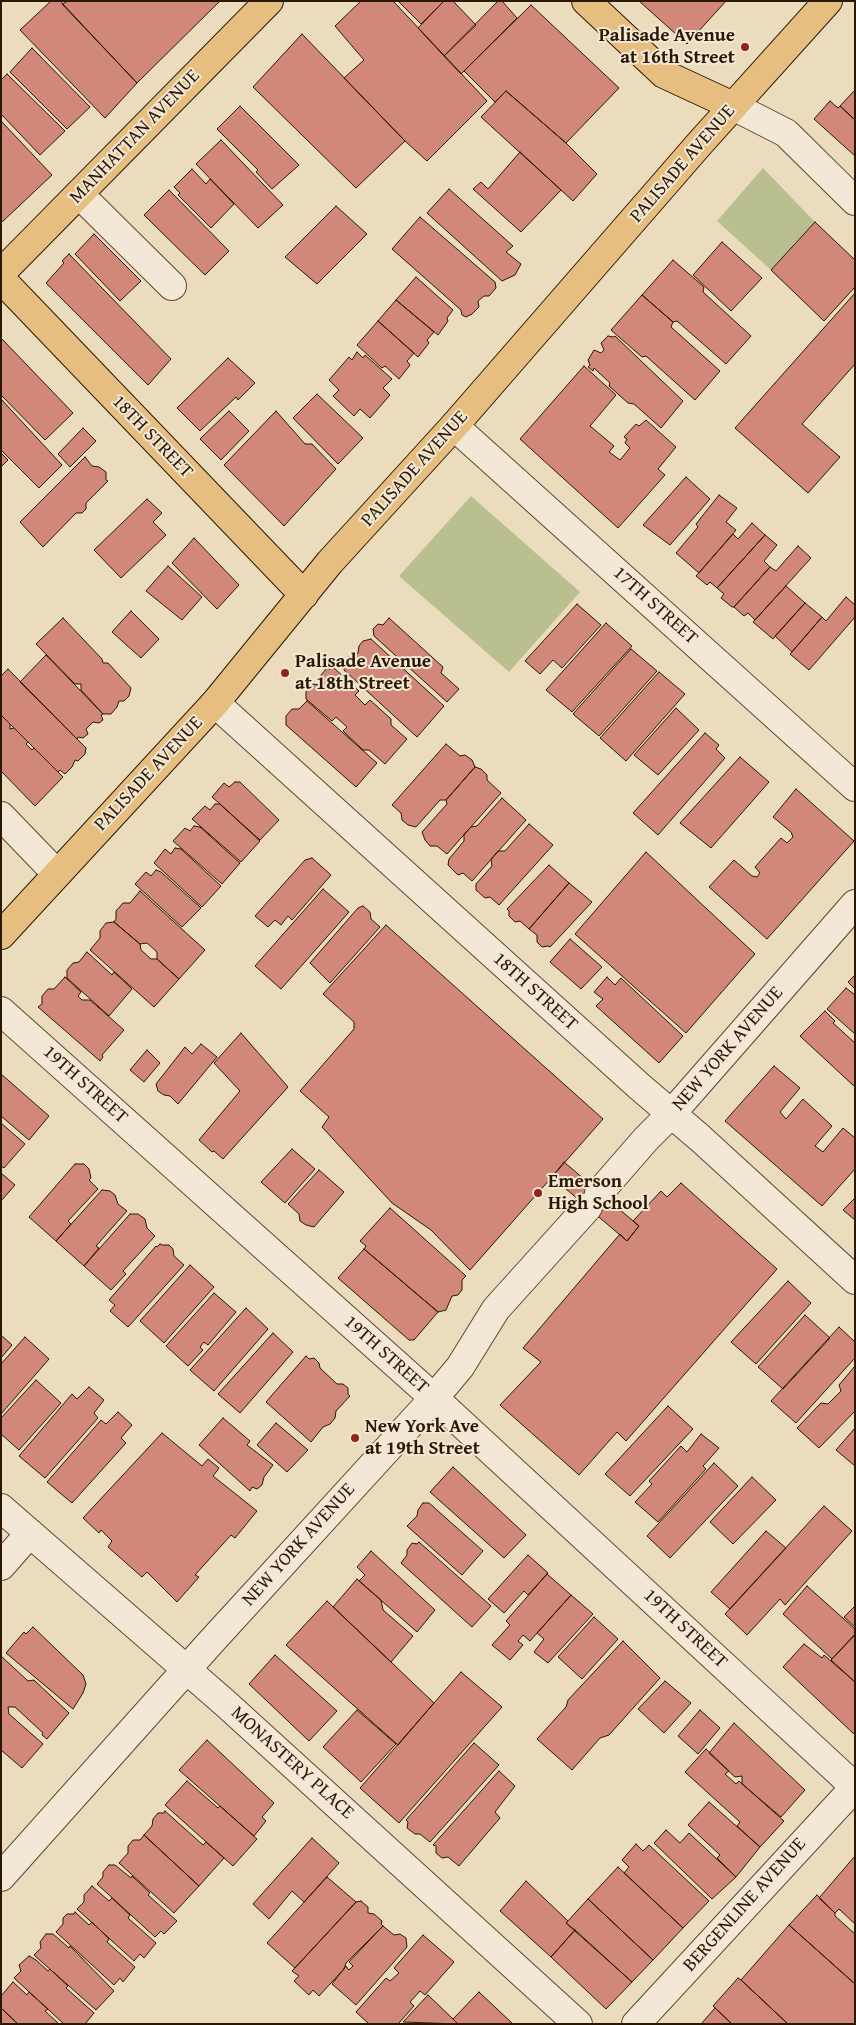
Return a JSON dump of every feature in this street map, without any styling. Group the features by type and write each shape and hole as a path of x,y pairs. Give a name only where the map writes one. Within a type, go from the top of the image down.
{"main road":[{"name":"MANHATTAN AVENUE","path":"1,273 268,1"},
{"path":"586,1 664,74 733,106"},
{"name":"PALISADE AVENUE","path":"1,935 215,703 330,562 454,426 733,106 828,1"},
{"name":"18TH STREET","path":"1,279 304,595"}],"street":[{"path":"733,106 786,133 855,201"},
{"path":"79,194 172,286"},
{"name":"17TH STREET","path":"454,426 855,786"},
{"name":"18TH STREET","path":"215,703 855,1280"},
{"path":"1,816 57,874"},
{"name":"NEW YORK AVENUE","path":"1,1877 186,1669 434,1398 460,1367 496,1309 646,1140 672,1114 855,904"},
{"name":"19TH STREET","path":"1,1011 434,1398 855,1787"},
{"name":"MONASTERY PLACE","path":"1,1508 186,1669 578,2024"},
{"path":"1,1566 30,1533"},
{"name":"BERGENLINE AVENUE","path":"636,2024 855,1787"}],"green space":[{"path":"763,168 815,222 771,270 717,221"},
{"path":"471,496 580,592 509,672 399,576"}],"building":[{"path":"51,1 60,1 137,83 105,118 20,30"},
{"path":"68,1 220,1 137,83 62,4"},
{"path":"361,1 393,1 487,101 427,161 344,78 364,60 335,26"},
{"path":"398,1 444,1 421,24"},
{"path":"444,1 453,1 476,25 444,56 418,28"},
{"path":"498,1 502,1 517,18 461,74 444,56"},
{"path":"639,1 726,1 687,44"},
{"path":"531,5 619,88 566,143 506,91 495,102 464,71"},
{"path":"302,34 405,141 356,188 253,87"},
{"path":"32,48 90,107 67,129 10,72"},
{"path":"7,74 65,131 40,155 1,114 1,80"},
{"path":"855,90 855,120 840,106"},
{"path":"506,91 566,143 597,174 573,201 481,117"},
{"path":"830,101 838,108 840,106 855,120 855,156 814,119"},
{"path":"240,106 299,165 272,189 256,172 258,170 217,129"},
{"path":"1,123 52,175 1,223"},
{"path":"221,140 283,205 258,228 196,164"},
{"path":"520,152 561,190 521,232 473,189 481,182 488,189"},
{"path":"192,169 206,184 210,179 234,204 211,228 178,195 180,193 174,187"},
{"path":"449,189 513,246 506,252 521,264 515,275 502,281 427,213"},
{"path":"169,190 229,251 205,275 144,215"},
{"path":"336,206 367,234 317,284 285,257"},
{"path":"420,217 495,282 496,288 489,296 484,296 478,301 479,307 466,317 462,315 461,310 392,249"},
{"path":"815,222 855,260 855,287 824,321 771,270"},
{"path":"94,234 141,281 120,301 75,254"},
{"path":"722,242 762,278 731,311 693,275"},
{"path":"69,254 171,359 148,385 46,283 64,263 62,261"},
{"path":"673,260 704,287 703,292 751,336 726,364 677,321 673,322 642,295"},
{"path":"416,277 453,310 438,335 396,300"},
{"path":"855,293 855,364 802,424 840,457 808,493 735,428"},
{"path":"642,295 673,322 671,327 720,371 695,400 646,356 642,357 611,330"},
{"path":"396,300 434,332 427,340 429,343 418,357 378,321"},
{"path":"378,321 414,353 407,361 410,365 399,379 385,366 382,368 357,345"},
{"path":"608,336 615,336 683,401 661,428 634,404 628,403 609,386 610,383 594,368 593,371 588,367 590,365 588,360 594,350 601,353 604,350 601,343"},
{"path":"1,338 73,413 45,440 1,395"},
{"path":"357,352 363,358 365,355 392,379 383,388 390,395 370,418 360,409 354,416 333,396 339,390 329,380 349,357 352,360"},
{"path":"228,358 255,383 238,400 236,397 200,431 177,408"},
{"path":"584,366 616,395 590,426 614,446 609,452 620,460 630,448 625,443 627,439 624,437 636,424 639,426 646,420 676,447 658,469 665,475 618,528 520,439"},
{"path":"317,394 363,438 338,464 293,418"},
{"path":"1,399 62,465 39,488 1,450"},
{"path":"229,411 249,431 221,460 200,439"},
{"path":"276,411 305,444 312,444 336,469 284,526 224,465"},
{"path":"83,428 96,441 70,467 58,454"},
{"path":"1,453 8,460 1,467"},
{"path":"85,457 92,466 99,467 106,472 106,480 108,481 86,503 86,509 82,513 76,513 43,547 20,522"},
{"path":"686,477 710,499 670,545 643,525"},
{"path":"719,495 737,508 726,522 736,530 699,573 676,553 698,527 696,524"},
{"path":"147,499 162,513 153,522 166,535 121,578 94,550"},
{"path":"752,523 765,535 717,588 710,582 707,585 696,576 733,534 738,539"},
{"path":"765,535 777,545 764,561 770,567 732,607 721,598 724,594 717,588"},
{"path":"194,538 239,585 217,609 172,563"},
{"path":"798,546 811,558 755,620 748,613 744,616 734,607 770,567 776,571"},
{"path":"168,566 202,597 182,620 146,591"},
{"path":"786,586 805,603 773,639 753,622"},
{"path":"846,597 855,605 855,617 809,670 790,654 822,617 826,621"},
{"path":"805,603 822,617 792,652 775,636"},
{"path":"577,604 601,625 562,668 553,660 540,674 525,661"},
{"path":"131,611 159,639 141,658 112,632"},
{"path":"63,618 102,659 103,663 108,663 131,688 129,696 124,701 119,701 111,714 103,714 81,690 81,684 75,684 36,644"},
{"path":"389,618 443,667 441,673 459,689 447,702 374,636 373,629 378,624 383,625"},
{"path":"606,623 632,646 572,712 546,690"},
{"path":"371,639 444,706 417,737 344,670 344,662 348,657 358,653 359,646 363,641"},
{"path":"631,649 657,671 599,736 573,714"},
{"path":"46,655 103,714 101,715 103,720 99,723 93,722 86,729 88,734 83,738 78,737 77,739 20,682"},
{"path":"327,668 334,668 359,691 355,695 365,705 370,700 391,719 391,725 407,739 385,764 369,750 363,750 343,731 347,727 336,717 332,721 306,699 306,692 313,684 319,685 321,675"},
{"path":"8,669 86,748 85,754 78,761 75,760 72,767 65,774 60,770 58,772 1,715 1,676"},
{"path":"659,672 685,694 626,761 600,738"},
{"path":"307,701 377,763 356,787 286,725 286,716 292,709 299,709"},
{"path":"676,708 699,730 658,775 634,755"},
{"path":"1,715 10,724 10,729 14,728 28,742 26,744 32,750 34,748 63,777 35,806 1,771"},
{"path":"705,733 719,745 716,749 725,758 658,835 633,813"},
{"path":"446,744 460,756 465,755 472,760 475,767 446,800 440,800 416,827 408,825 402,820 401,813 392,805"},
{"path":"740,757 769,782 711,848 680,823"},
{"path":"475,767 481,769 487,775 487,780 501,793 447,854 437,846 430,846 422,832 447,804 446,800"},
{"path":"235,782 240,782 279,820 260,840 212,797 224,783 229,787"},
{"path":"796,789 854,841 767,939 709,887 734,860 752,876 757,877 760,873 755,867 781,838 787,843 793,837 791,832 773,817"},
{"path":"502,798 526,820 472,881 463,873 458,875 448,865 449,859 464,841 464,834 471,827 477,826"},
{"path":"215,804 220,804 260,841 241,862 192,819 205,806 210,810"},
{"path":"529,824 553,845 499,905 490,897 485,898 476,890 476,884 492,866 491,859 498,851 505,851"},
{"path":"194,826 200,827 240,863 222,884 173,841 185,828 190,831"},
{"path":"175,848 181,849 221,886 202,907 154,863 165,849 171,854"},
{"path":"646,852 755,954 686,1033 575,934"},
{"path":"312,858 331,875 292,920 288,916 281,925 275,920 268,927 255,916 305,860"},
{"path":"549,865 569,883 529,929 520,921 515,922 509,916 507,909"},
{"path":"156,870 161,872 201,908 182,927 135,884 146,872 151,876"},
{"path":"569,883 592,902 550,947 542,947 537,942 537,935 529,929"},
{"path":"323,889 349,912 281,989 255,966"},
{"path":"140,891 205,950 179,979 157,959 157,952 147,943 140,944 114,922 116,911 123,903 130,903"},
{"path":"363,906 370,912 371,919 380,927 330,983 310,963 358,908"},
{"path":"114,922 140,944 141,950 151,959 157,959 179,979 154,1007 90,950 100,938 100,931 106,923"},
{"path":"386,925 603,1119 470,1270 431,1230 392,1203 322,1127 329,1117 300,1091 354,1029 354,1022 323,994"},
{"path":"570,939 602,967 581,989 550,962"},
{"path":"87,952 112,975 114,972 132,989 109,1016 67,978 67,970 73,963 79,962"},
{"path":"855,975 855,989 848,982"},
{"path":"65,977 81,992 78,996 82,1000 90,1000 124,1030 102,1055 103,1057 100,1061 38,1007 42,1004 42,996 48,989 54,989"},
{"path":"607,977 615,985 621,978 683,1036 659,1063 596,1006 603,999 594,992"},
{"path":"846,988 855,995 855,1034 827,1009"},
{"path":"825,1011 835,1021 833,1023 855,1043 855,1087 800,1036"},
{"path":"241,1033 288,1087 223,1159 199,1140 240,1091 214,1063"},
{"path":"201,1044 217,1057 178,1104 170,1096 158,1091 156,1084 185,1047 192,1054"},
{"path":"147,1050 160,1063 144,1082 130,1070"},
{"path":"774,1066 800,1088 780,1112 786,1119 803,1099 832,1126 815,1146 823,1152 843,1128 855,1138 855,1169 822,1206 725,1121"},
{"path":"1,1074 49,1116 29,1140 1,1116"},
{"path":"1,1123 25,1144 4,1168 1,1166"},
{"path":"292,1149 315,1169 285,1203 261,1182"},
{"path":"564,1162 639,1226 627,1241 552,1177"},
{"path":"75,1164 84,1164 89,1169 91,1178 89,1180 98,1189 68,1221 71,1224 56,1241 29,1217"},
{"path":"319,1170 344,1192 314,1227 300,1221 299,1214 288,1204"},
{"path":"1,1173 15,1185 1,1201"},
{"path":"681,1183 777,1269 626,1441 617,1432 579,1475 500,1405 541,1362 523,1348 620,1234 627,1241 639,1226 633,1221 661,1191 667,1197"},
{"path":"102,1190 110,1191 115,1195 118,1204 127,1211 96,1246 99,1248 84,1266 56,1241"},
{"path":"855,1198 855,1220 843,1210"},
{"path":"390,1208 466,1276 462,1280 462,1290 458,1295 452,1296 446,1310 438,1312 364,1249 366,1246 360,1241"},
{"path":"130,1214 138,1214 145,1219 147,1228 155,1236 123,1271 126,1274 111,1290 84,1266"},
{"path":"160,1244 169,1245 173,1249 174,1256 184,1265 128,1327 110,1311 115,1305 109,1300 156,1246"},
{"path":"364,1249 438,1312 414,1340 409,1340 338,1278"},
{"path":"190,1265 214,1287 164,1343 140,1321"},
{"path":"788,1281 811,1303 756,1364 731,1342"},
{"path":"214,1293 236,1312 208,1345 204,1342 200,1347 203,1350 188,1366 166,1346"},
{"path":"246,1308 268,1329 214,1391 190,1370"},
{"path":"805,1315 830,1338 783,1389 758,1367"},
{"path":"839,1327 855,1342 855,1358 796,1423 771,1401"},
{"path":"273,1333 293,1352 240,1413 218,1394"},
{"path":"1,1335 12,1345 1,1358"},
{"path":"25,1337 49,1359 1,1414 1,1364"},
{"path":"306,1356 309,1359 314,1358 319,1363 320,1368 337,1384 343,1384 348,1388 350,1396 336,1411 335,1418 330,1424 323,1427 311,1442 266,1402"},
{"path":"855,1366 855,1411 819,1448 797,1428 821,1403 828,1404 841,1391 839,1385"},
{"path":"36,1380 61,1403 19,1450 1,1434 1,1418"},
{"path":"89,1387 104,1400 94,1413 98,1418 45,1478 19,1456 72,1394 77,1399"},
{"path":"668,1406 693,1429 630,1496 605,1474"},
{"path":"118,1412 132,1425 121,1438 126,1443 72,1503 47,1482 101,1420 106,1424"},
{"path":"223,1418 250,1441 247,1445 273,1465 264,1477 262,1485 257,1489 252,1487 250,1491 199,1445"},
{"path":"276,1423 308,1450 287,1472 257,1445"},
{"path":"855,1428 855,1466 836,1450"},
{"path":"162,1433 202,1466 208,1459 219,1468 213,1476 257,1511 235,1538 231,1535 195,1575 199,1577 177,1602 147,1572 142,1577 108,1547 112,1541 101,1530 99,1533 83,1518"},
{"path":"701,1434 719,1448 703,1466 706,1469 658,1522 635,1502 652,1484 649,1481 681,1446 687,1452"},
{"path":"714,1463 738,1486 670,1558 647,1536"},
{"path":"453,1467 526,1535 504,1558 430,1492"},
{"path":"752,1477 776,1500 733,1544 710,1522"},
{"path":"423,1503 429,1503 483,1551 462,1575 407,1526 417,1516 418,1510"},
{"path":"824,1506 852,1531 785,1605 780,1599 747,1635 725,1614"},
{"path":"766,1531 786,1548 730,1609 711,1592"},
{"path":"419,1542 491,1606 472,1627 401,1563 412,1543 417,1544"},
{"path":"371,1551 435,1610 417,1632 359,1581 365,1575 357,1567"},
{"path":"528,1555 548,1573 528,1595 524,1591 504,1613 488,1599"},
{"path":"547,1574 571,1595 530,1641 523,1635 518,1641 523,1645 510,1660 492,1645 510,1625 506,1621"},
{"path":"357,1579 381,1600 383,1610 413,1636 391,1662 333,1607"},
{"path":"807,1586 855,1629 855,1634 832,1659 783,1614"},
{"path":"571,1595 593,1614 548,1663 534,1652 544,1639 537,1633"},
{"path":"327,1601 434,1703 398,1745 286,1645"},
{"path":"855,1606 855,1627 844,1617"},
{"path":"594,1617 618,1639 582,1679 558,1657"},
{"path":"33,1627 83,1675 86,1684 73,1709 6,1653 24,1632 26,1634"},
{"path":"855,1635 855,1682 831,1660"},
{"path":"623,1641 660,1678 609,1735 600,1738 572,1770 537,1739 566,1707 568,1700"},
{"path":"804,1644 822,1658 824,1655 855,1682 855,1735 783,1667"},
{"path":"275,1655 337,1711 309,1741 249,1684"},
{"path":"1,1656 28,1681 34,1680 69,1713 47,1739 15,1707 8,1707 9,1714 43,1744 22,1768 1,1750"},
{"path":"461,1672 502,1707 399,1823 360,1788"},
{"path":"665,1681 691,1703 664,1733 638,1709"},
{"path":"357,1710 396,1744 361,1782 323,1747"},
{"path":"700,1710 720,1728 698,1754 678,1736"},
{"path":"734,1723 805,1790 781,1817 742,1784 742,1776 735,1777 709,1753"},
{"path":"207,1740 274,1803 262,1817 266,1821 254,1836 179,1770"},
{"path":"474,1743 499,1765 430,1842 420,1834 415,1834 407,1828 408,1822 406,1820"},
{"path":"706,1749 729,1771 725,1774 736,1784 739,1781 784,1821 760,1847 737,1826 740,1822 685,1772"},
{"path":"499,1771 515,1786 495,1812 500,1818 459,1866 448,1857 442,1858 436,1853 436,1846 433,1845"},
{"path":"187,1781 218,1808 220,1806 257,1839 233,1866 165,1805"},
{"path":"709,1802 760,1847 736,1877 717,1858 720,1855 688,1825"},
{"path":"165,1811 203,1845 206,1842 224,1858 199,1886 144,1835 152,1826 153,1819 158,1813 164,1813"},
{"path":"666,1830 680,1843 689,1833 736,1877 712,1899 654,1843"},
{"path":"144,1835 199,1886 174,1913 119,1863 128,1853 128,1846 133,1840 140,1840"},
{"path":"312,1838 339,1863 304,1902 292,1891 269,1919 253,1904"},
{"path":"636,1844 643,1851 649,1845 709,1901 683,1928 624,1873 629,1867 622,1860"},
{"path":"855,1856 855,1924 839,1909 835,1913 819,1898"},
{"path":"109,1865 115,1865 131,1878 132,1876 150,1893 148,1895 177,1921 164,1934 161,1931 155,1937 97,1884"},
{"path":"618,1867 683,1928 653,1960 588,1899"},
{"path":"327,1877 356,1902 295,1968 267,1943"},
{"path":"526,1881 575,1930 551,1957 500,1911"},
{"path":"92,1886 109,1901 112,1898 130,1915 128,1918 156,1943 144,1958 140,1954 134,1961 77,1909 84,1902 84,1895"},
{"path":"817,1895 835,1913 835,1916 855,1934 855,1984 789,1925"},
{"path":"588,1899 653,1960 632,1982 566,1923"},
{"path":"361,1901 368,1907 368,1913 374,1914 382,1921 381,1924 383,1926 346,1963 344,1969 319,1996 313,1990 309,1995 294,1981 299,1976 292,1971 356,1902"},
{"path":"75,1912 89,1925 92,1922 109,1939 107,1942 135,1967 123,1982 120,1978 114,1985 56,1932 63,1924 63,1918 67,1914 74,1914"},
{"path":"789,1925 855,1984 855,2024 788,2024 741,1980"},
{"path":"383,1926 394,1935 400,1934 406,1938 407,1947 356,2005 332,1984 346,1966 349,1970 353,1966 349,1962"},
{"path":"575,1930 632,1982 606,2009 551,1957"},
{"path":"46,1934 53,1934 69,1948 70,1946 114,1991 96,2010 34,1955 41,1948 40,1942"},
{"path":"423,1935 454,1962 425,1995 420,1991 410,2002 414,2006 398,2024 369,2024 356,2012 386,1978 390,1981 399,1973 394,1968"},
{"path":"29,1956 48,1971 50,1969 68,1986 66,1988 94,2013 85,2024 64,2024 14,1978 21,1971 19,1965"},
{"path":"738,1978 788,2024 732,2024 713,2006"},
{"path":"13,1982 27,1995 29,1992 48,2009 45,2011 59,2024 18,2024 1,2008 1,1996"},
{"path":"479,1992 513,2024 458,2024 453,2019"},
{"path":"428,1995 453,2019 458,2024 403,2022"},
{"path":"1,2008 18,2024 1,2024"},
{"path":"715,2008 732,2024 701,2024"}],"place":[{"name":"Palisade Avenue at 16th Street","path":"745,47"},
{"name":"Palisade Avenue at 18th Street","path":"285,673"},
{"name":"Emerson High School","path":"538,1193"},
{"name":"New York Ave at 19th Street","path":"355,1438"}]}
